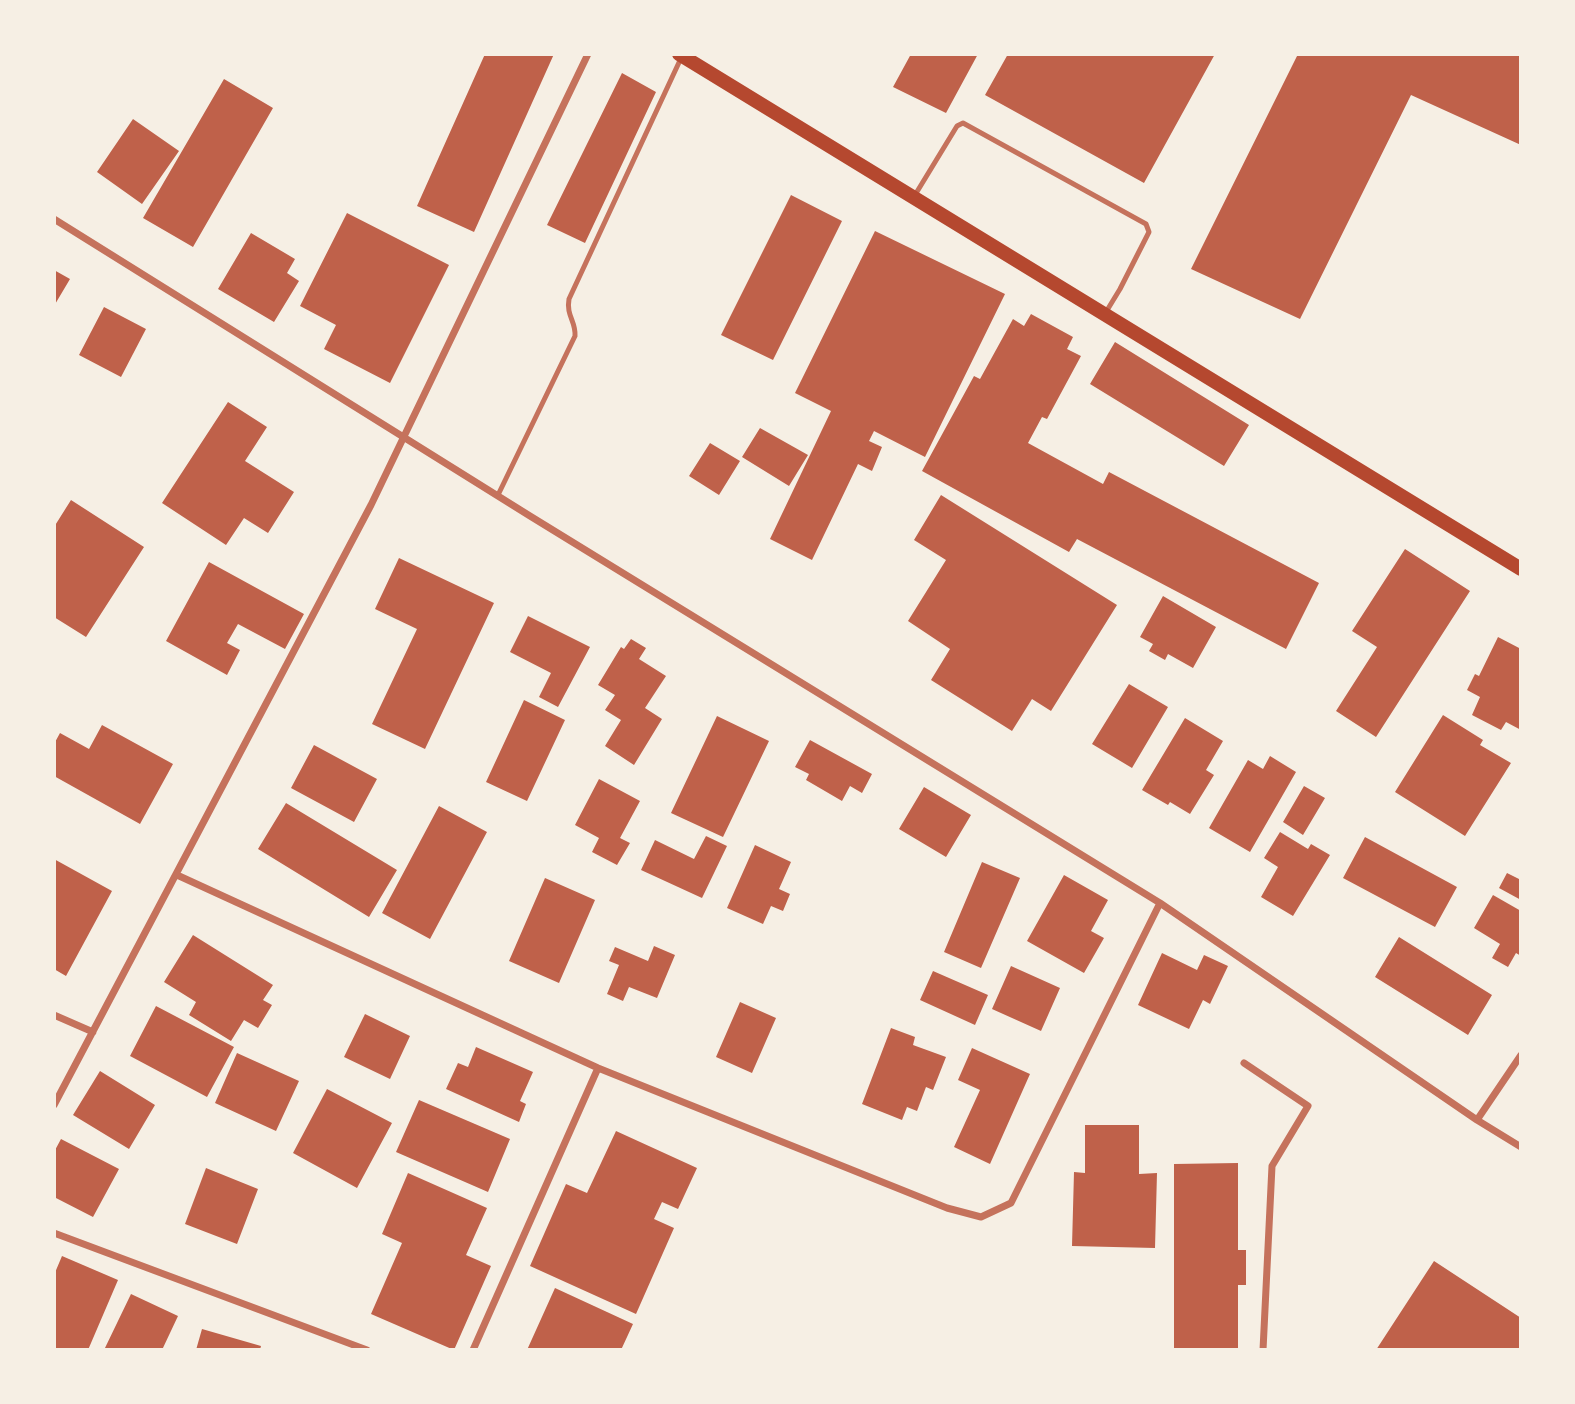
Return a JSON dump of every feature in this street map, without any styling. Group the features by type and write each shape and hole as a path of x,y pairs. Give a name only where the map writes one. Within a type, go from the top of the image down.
{"main road":[{"path":"680,55 1521,569"}],"street":[{"path":"54,1105 371,505 588,54"},
{"path":"54,219 541,523 1160,903 1477,1120 1521,1147"},
{"path":"177,875 598,1068 947,1208 981,1217 1011,1203 1160,903"},
{"path":"54,1015 93,1032"},
{"path":"1477,1120 1521,1055"},
{"path":"1244,1063 1308,1106 1272,1166 1263,1350"},
{"path":"473,1350 598,1068"},
{"path":"54,1233 367,1350"}],"lane":[{"path":"498,495 575,337 576,327 567,309 569,299 680,55"},
{"path":"914,198 957,126 963,123 1146,224 1149,232 1104,315"}],"building":[{"path":"485,54 554,54 474,232 417,206"},
{"path":"911,54 978,54 946,113 893,87"},
{"path":"1008,54 1215,54 1144,183 985,95"},
{"path":"1298,54 1521,54 1521,145 1411,95 1300,319 1191,269"},
{"path":"622,73 656,92 585,243 547,225"},
{"path":"224,79 273,108 193,247 143,218"},
{"path":"133,119 179,151 142,204 97,172"},
{"path":"791,195 842,221 773,360 721,335"},
{"path":"347,213 449,265 390,383 324,349 336,325 300,306"},
{"path":"875,231 1005,294 925,457 874,431 869,441 882,447 872,471 858,464 812,560 770,539 831,411 795,393"},
{"path":"251,233 295,259 287,273 299,281 274,322 218,289"},
{"path":"54,270 70,279 54,306"},
{"path":"104,307 146,329 121,377 79,355"},
{"path":"1031,314 1073,337 1067,349 1081,356 1047,419 1042,417 1028,443 1103,484 1109,472 1319,583 1286,649 1077,539 1069,552 922,471 974,376 980,379 1013,319 1024,326"},
{"path":"1115,342 1249,425 1224,466 1090,384"},
{"path":"228,402 267,427 245,461 294,492 268,533 244,518 226,545 162,503"},
{"path":"760,428 808,455 789,486 742,457"},
{"path":"710,443 740,461 719,495 689,476"},
{"path":"941,495 1117,605 1051,711 1032,699 1012,731 931,680 950,649 908,621 946,560 914,540"},
{"path":"71,500 144,547 86,637 54,617 54,527"},
{"path":"1405,549 1470,591 1376,737 1336,711 1377,647 1352,631"},
{"path":"399,558 494,603 425,749 372,724 417,629 375,609"},
{"path":"209,562 304,614 285,649 238,624 227,643 240,650 227,675 166,641"},
{"path":"1163,596 1216,627 1193,668 1168,654 1165,660 1149,651 1153,644 1140,637"},
{"path":"528,616 590,647 558,707 539,697 551,673 510,652"},
{"path":"1498,637 1521,649 1521,730 1506,722 1501,730 1472,715 1480,697 1467,690 1475,674 1479,676"},
{"path":"631,639 646,648 639,659 666,676 645,708 662,719 634,765 605,746 621,720 605,710 615,695 598,685 621,647 624,649"},
{"path":"1129,684 1168,707 1132,768 1092,744"},
{"path":"524,700 565,720 527,801 486,782"},
{"path":"1443,715 1483,740 1480,745 1511,763 1465,836 1395,792"},
{"path":"717,716 769,741 723,837 671,813"},
{"path":"1185,718 1223,741 1206,770 1214,775 1190,814 1142,790"},
{"path":"102,725 173,764 140,824 54,776 54,744 60,733 89,749"},
{"path":"810,740 872,774 862,793 850,786 842,801 806,780 809,774 795,767"},
{"path":"314,745 377,779 354,822 291,788"},
{"path":"1270,756 1296,772 1250,852 1209,828 1248,760 1263,769"},
{"path":"599,779 640,801 620,838 630,843 617,865 592,852 599,838 575,825"},
{"path":"1304,786 1325,798 1303,835 1283,822"},
{"path":"924,787 971,815 946,857 899,829"},
{"path":"286,803 397,870 369,917 258,849"},
{"path":"439,806 487,832 430,939 382,913"},
{"path":"1280,832 1308,849 1311,844 1330,855 1293,916 1261,897 1278,867 1264,858"},
{"path":"706,836 727,846 702,898 641,870 655,840 694,859"},
{"path":"1365,837 1457,887 1435,927 1343,878"},
{"path":"755,845 791,862 779,889 790,894 783,911 771,906 763,924 727,908"},
{"path":"54,859 112,891 66,976 54,969"},
{"path":"982,862 1020,878 981,968 944,952"},
{"path":"1507,873 1521,880 1521,900 1499,888"},
{"path":"1064,875 1108,900 1091,931 1104,938 1084,973 1027,941"},
{"path":"545,878 595,900 559,983 509,961"},
{"path":"1493,895 1521,911 1521,956 1516,953 1508,967 1492,958 1500,944 1474,928"},
{"path":"193,935 273,985 263,1000 272,1005 258,1028 244,1020 231,1041 189,1015 196,1002 164,982"},
{"path":"1399,937 1492,995 1468,1035 1375,977"},
{"path":"654,946 675,955 657,998 629,987 623,1001 607,994 619,965 609,961 615,947 648,961"},
{"path":"1162,953 1197,970 1204,955 1228,966 1210,1004 1203,1000 1189,1029 1138,1005"},
{"path":"1011,966 1060,988 1041,1031 992,1009"},
{"path":"933,971 988,995 975,1025 920,1000"},
{"path":"740,1002 776,1018 752,1073 716,1057"},
{"path":"156,1006 234,1047 207,1097 130,1056"},
{"path":"365,1014 410,1036 390,1079 344,1057"},
{"path":"891,1028 915,1037 913,1045 946,1057 933,1090 926,1087 917,1111 907,1107 902,1120 862,1104"},
{"path":"476,1047 533,1072 520,1101 526,1104 519,1122 446,1089 458,1063 468,1067"},
{"path":"972,1048 1030,1074 990,1164 954,1147 980,1090 958,1080"},
{"path":"237,1053 299,1081 276,1131 215,1103"},
{"path":"100,1071 155,1105 129,1149 73,1115"},
{"path":"327,1089 392,1123 357,1188 293,1153"},
{"path":"419,1100 510,1139 488,1192 396,1152"},
{"path":"1085,1125 1139,1125 1139,1174 1157,1173 1155,1248 1072,1246 1074,1172 1085,1173"},
{"path":"616,1131 697,1168 678,1209 662,1202 654,1219 674,1228 636,1314 530,1266 566,1184 587,1193"},
{"path":"61,1139 119,1169 93,1217 54,1197 54,1152"},
{"path":"1238,1163 1238,1250 1246,1250 1246,1285 1238,1285 1238,1350 1174,1350 1174,1164"},
{"path":"206,1168 258,1189 237,1244 185,1224"},
{"path":"408,1173 487,1208 466,1255 491,1266 454,1350 371,1314 402,1243 382,1234"},
{"path":"62,1256 118,1280 88,1350 54,1350 54,1275"},
{"path":"1434,1261 1521,1318 1521,1350 1376,1350"},
{"path":"555,1288 633,1324 621,1350 527,1350"},
{"path":"131,1294 178,1316 162,1350 104,1350"},
{"path":"202,1329 261,1346 260,1350 196,1350"}]}
